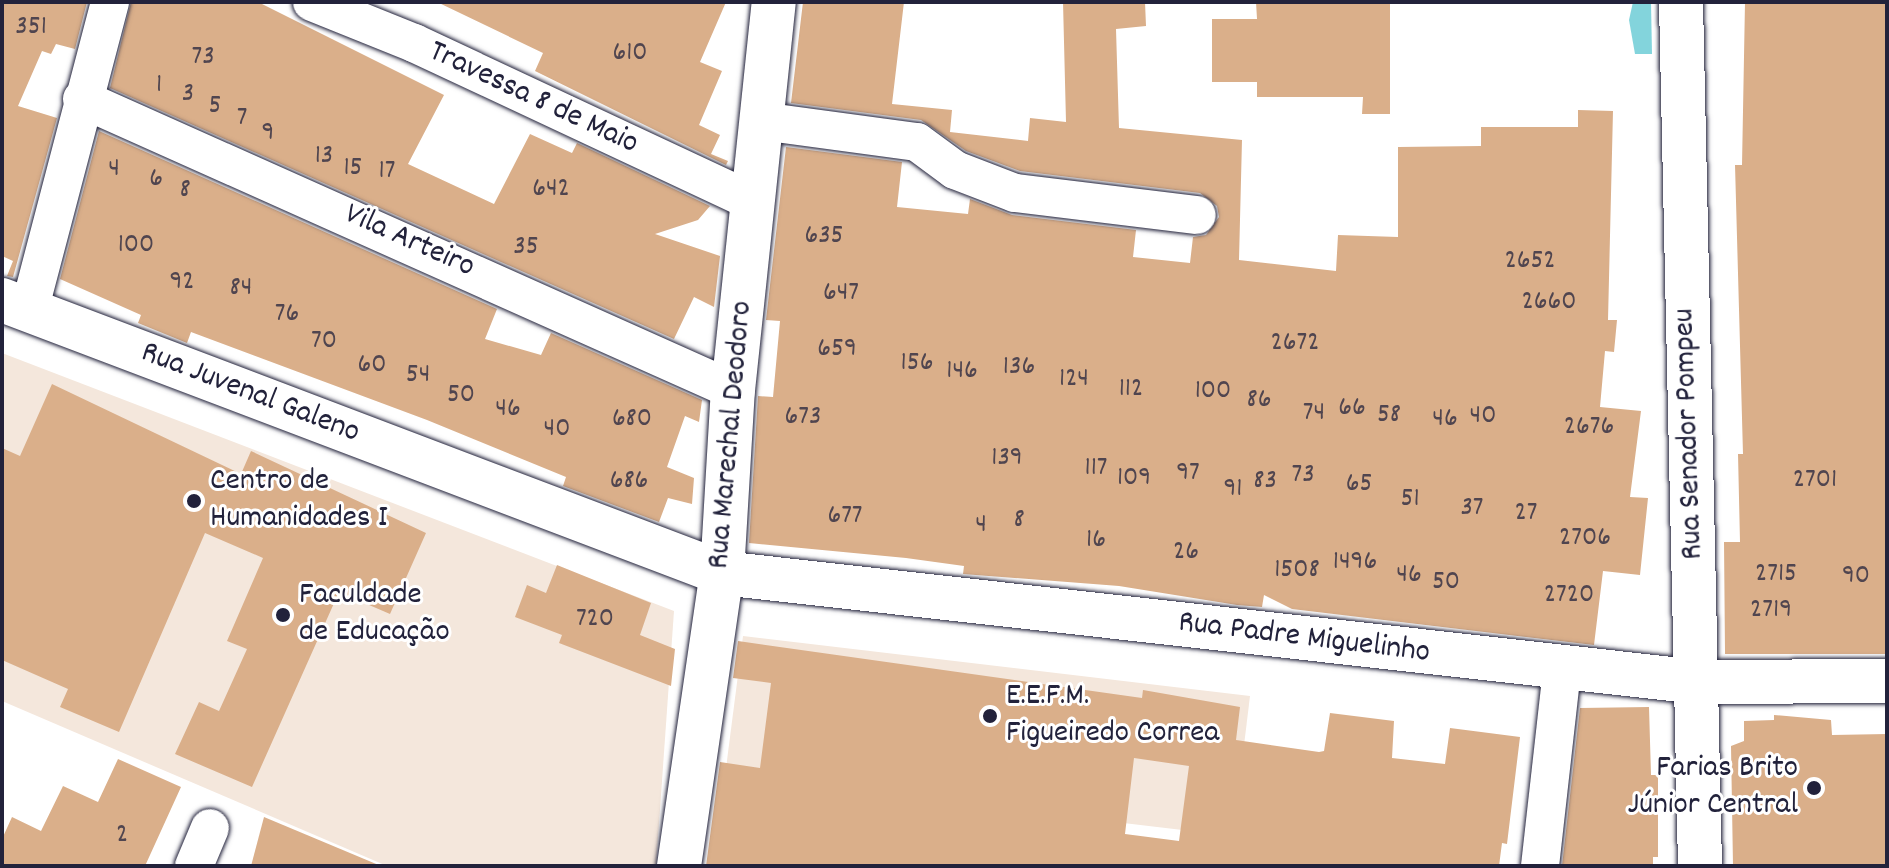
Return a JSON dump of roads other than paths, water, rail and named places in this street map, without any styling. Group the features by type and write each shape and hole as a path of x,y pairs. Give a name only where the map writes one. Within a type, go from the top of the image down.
{"street":[{"path":"16,306 110,2"},
{"name":"Travessa 8 de Maio","path":"312,2 414,43 752,201"},
{"name":"Rua Marechal Deodoro","path":"679,866 722,573 733,390 774,2"},
{"name":"Rua Senador Pompeu","path":"1681,2 1689,471 1699,682 1700,866"},
{"name":"Vila Arteiro","path":"82,99 733,390"},
{"path":"761,121 903,138 984,184 1015,193 1197,215"},
{"name":"Rua Juvenal Galeno","path":"16,306 722,573"},
{"name":"Rua Padre Miguelinho","path":"722,573 1699,682 1887,681"},
{"path":"1540,866 1562,669"},
{"path":"194,866 210,828"}],"water":[{"path":"1633,2 1651,2 1652,54 1635,54 1629,20"}],"place":[{"name":"Centro de Humanidades I","path":"194,501"},
{"name":"Faculdade de Educação","path":"283,615"},
{"name":"E.E.F.M. Figueiredo Correa","path":"990,716"},
{"name":"Farias Brito Júnior Central","path":"1814,788"}]}
